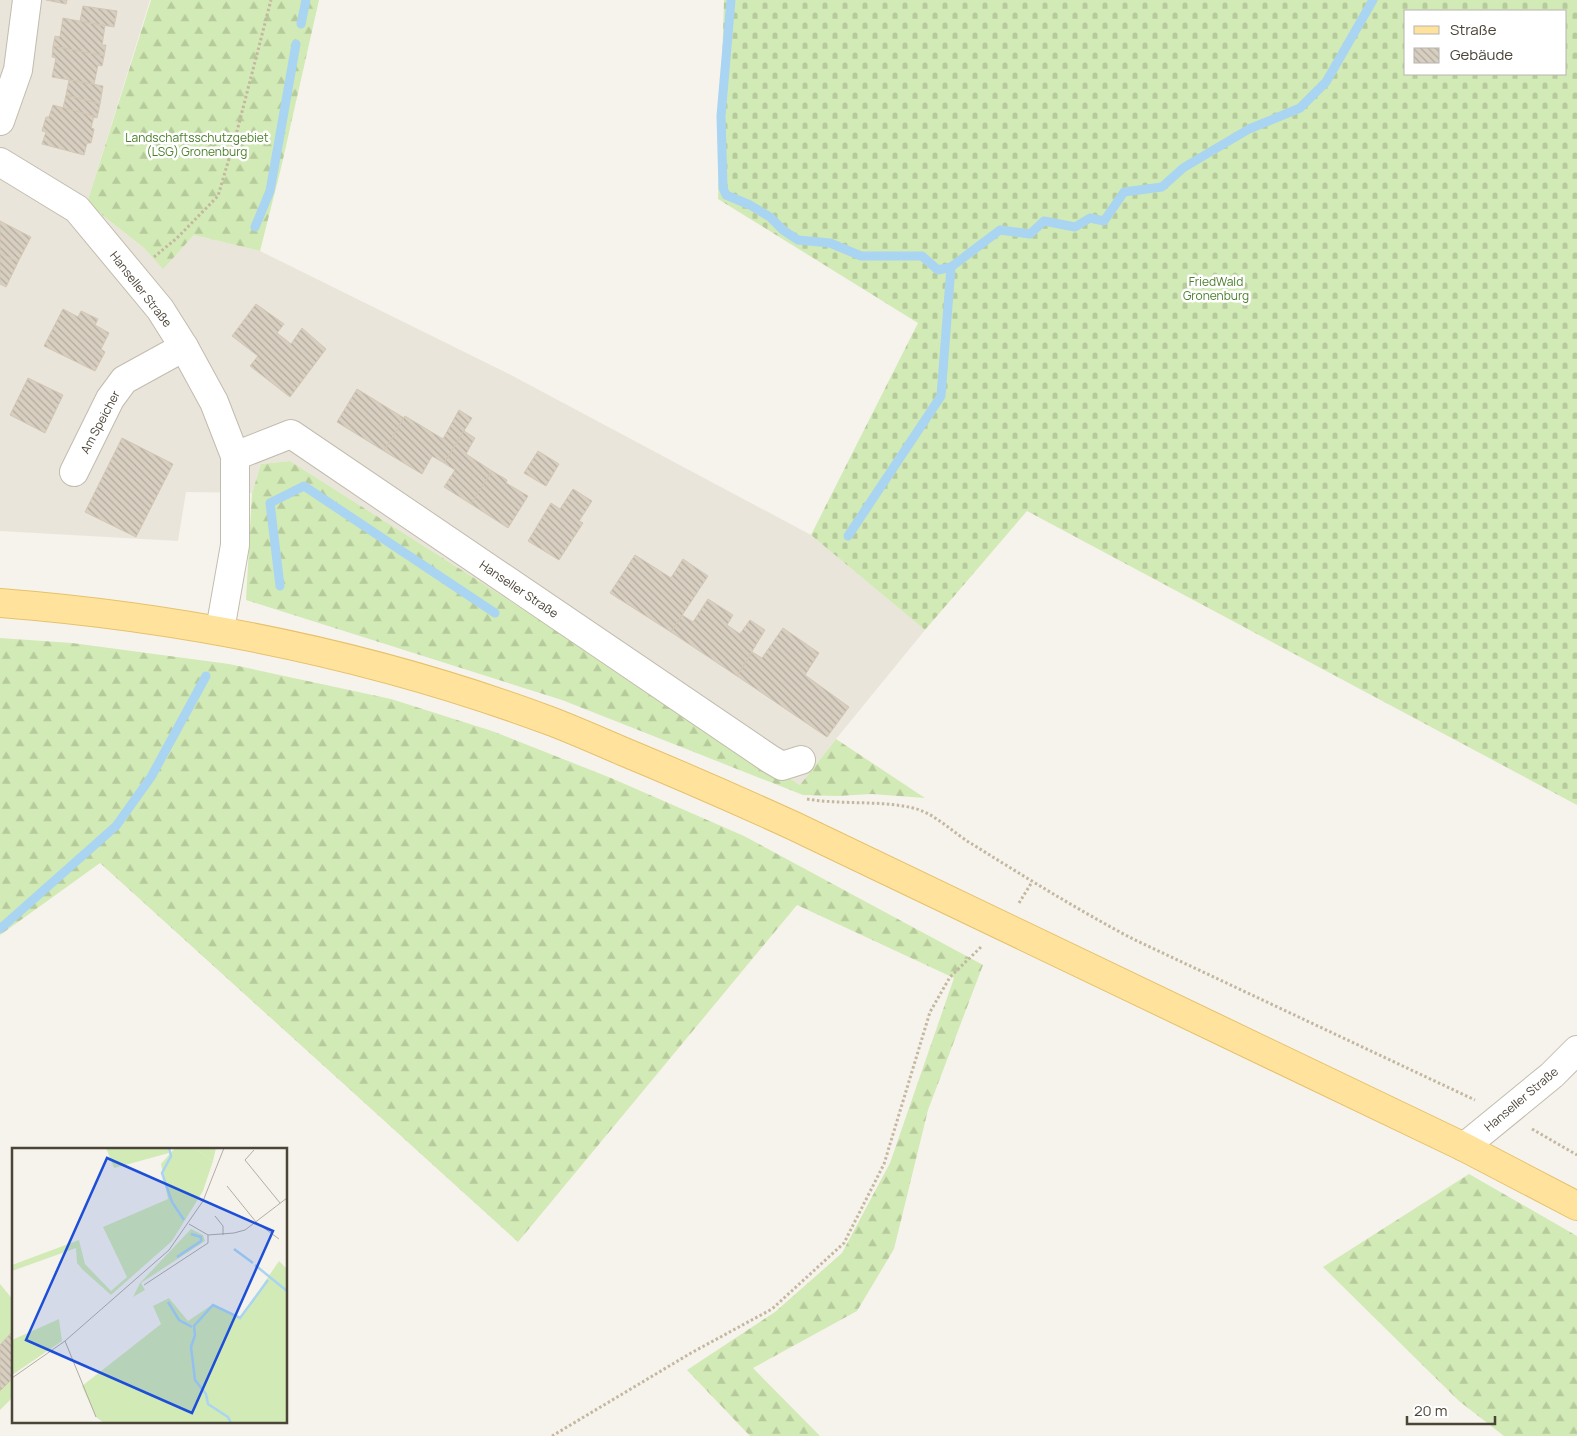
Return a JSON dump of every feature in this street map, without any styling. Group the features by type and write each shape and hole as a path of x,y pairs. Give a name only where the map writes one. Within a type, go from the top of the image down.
{"main road":[{"path":"0,603 141,618 220,630 309,648 384,668 554,722 697,782 794,826 1464,1147 1577,1206"}],"street":[{"path":"0,121 18,70 28,0"},
{"name":"Hanseller Straße","path":"0,162 77,209 160,309 184,347 214,402 235,456 234,545 220,630"},
{"name":"Am Speicher","path":"74,472 110,399 124,380 184,347"},
{"name":"Hanseller Straße","path":"235,456 290,434 770,759 782,766 801,760"},
{"name":"Hanseller Straße","path":"1464,1147 1552,1075 1577,1050"}],"path":[{"path":"133,275 176,238 218,196 271,0"},
{"path":"552,1436 691,1353 772,1309 844,1243 884,1164 930,1012 950,976 968,958"},
{"path":"1505,1114 1577,1155"}],"shaded area":[{"path":"0,0 150,0 87,203 144,248 163,268 194,235 260,251 511,375 811,535 925,630 800,785 290,461 261,464 252,493 186,492 178,541 0,531"}],"green space":[{"name":"Landschaftsschutzgebiet (LSG) Gronenburg","path":"151,0 319,0 260,251 194,235 163,269 144,248 87,203"},
{"name":"FriedWald Gronenburg","path":"724,0 1577,0 1577,805 1027,511 925,630 811,535 918,323 718,199"},
{"path":"290,461 800,785 836,739 925,798 872,794 803,795 562,700 246,600 252,493 261,464"},
{"path":"0,638 72,643 229,664 391,699 492,731 611,778 744,836 983,965 928,1110 894,1249 857,1311 753,1368 820,1436 750,1436 687,1370 775,1312 842,1253 890,1163 954,978 797,905 518,1242 100,863 0,935"},
{"path":"1469,1174 1577,1236 1577,1436 1504,1436 1459,1401 1323,1267"},
{"path":"0,1284 12,1299 12,1398 0,1410"}],"building":[{"path":"46,0 67,0 66,4"},
{"path":"83,6 117,11 114,27 80,21"},
{"path":"63,18 105,26 102,45 106,45 104,56 53,46 55,36 60,37"},
{"path":"53,46 104,56 102,66 98,65 94,84 52,77 56,58 52,57"},
{"path":"69,80 103,86 100,104 66,95"},
{"path":"66,95 100,104 97,118 63,108"},
{"path":"53,105 94,116 91,128 94,129 91,143 87,143 84,155 42,144 46,132 42,131 46,117 49,117"},
{"path":"0,221 31,237 18,262 0,253"},
{"path":"0,253 18,262 6,287 0,284"},
{"path":"256,304 284,324 277,333 291,344 302,328 326,349 290,397 250,366 258,356 232,336"},
{"path":"63,309 78,317 81,311 98,319 95,325 109,333 101,349 105,352 95,371 44,346"},
{"path":"28,378 63,395 45,433 10,415"},
{"path":"357,389 404,418 384,451 337,422"},
{"path":"459,410 472,418 444,463 432,456 422,474 384,451 405,416 443,439"},
{"path":"464,431 475,438 466,454 492,471 471,504 444,487 455,470 444,463"},
{"path":"122,438 173,464 136,537 85,512"},
{"path":"538,451 559,464 546,486 524,473"},
{"path":"492,471 507,480 506,483 528,496 508,528 471,504"},
{"path":"573,489 592,501 579,521 583,523 559,560 528,541 551,503 560,509"},
{"path":"635,555 671,578 683,559 708,576 671,632 610,593"},
{"path":"708,599 733,615 727,625 740,634 750,620 765,630 737,676 671,632 682,615 693,622"},
{"path":"783,628 819,653 805,675 849,707 827,737 737,676 752,652 762,658"},
{"path":"12,1332 12,1379 0,1391 0,1345"}],"waterway":[{"path":"301,24 306,0"},
{"path":"731,0 721,116 723,188 726,195 750,205 770,217 783,230 798,240 830,243 861,256 922,256 938,270 951,267 1000,230 1030,234 1044,221 1075,227 1090,218 1104,221 1124,192 1162,187 1183,168 1249,129 1300,108 1326,82 1373,0"},
{"path":"255,227 270,191 296,44"},
{"path":"848,536 941,396 951,267"},
{"path":"280,586 270,503 304,486 495,613"},
{"path":"0,929 116,826 151,777 206,676"}]}
